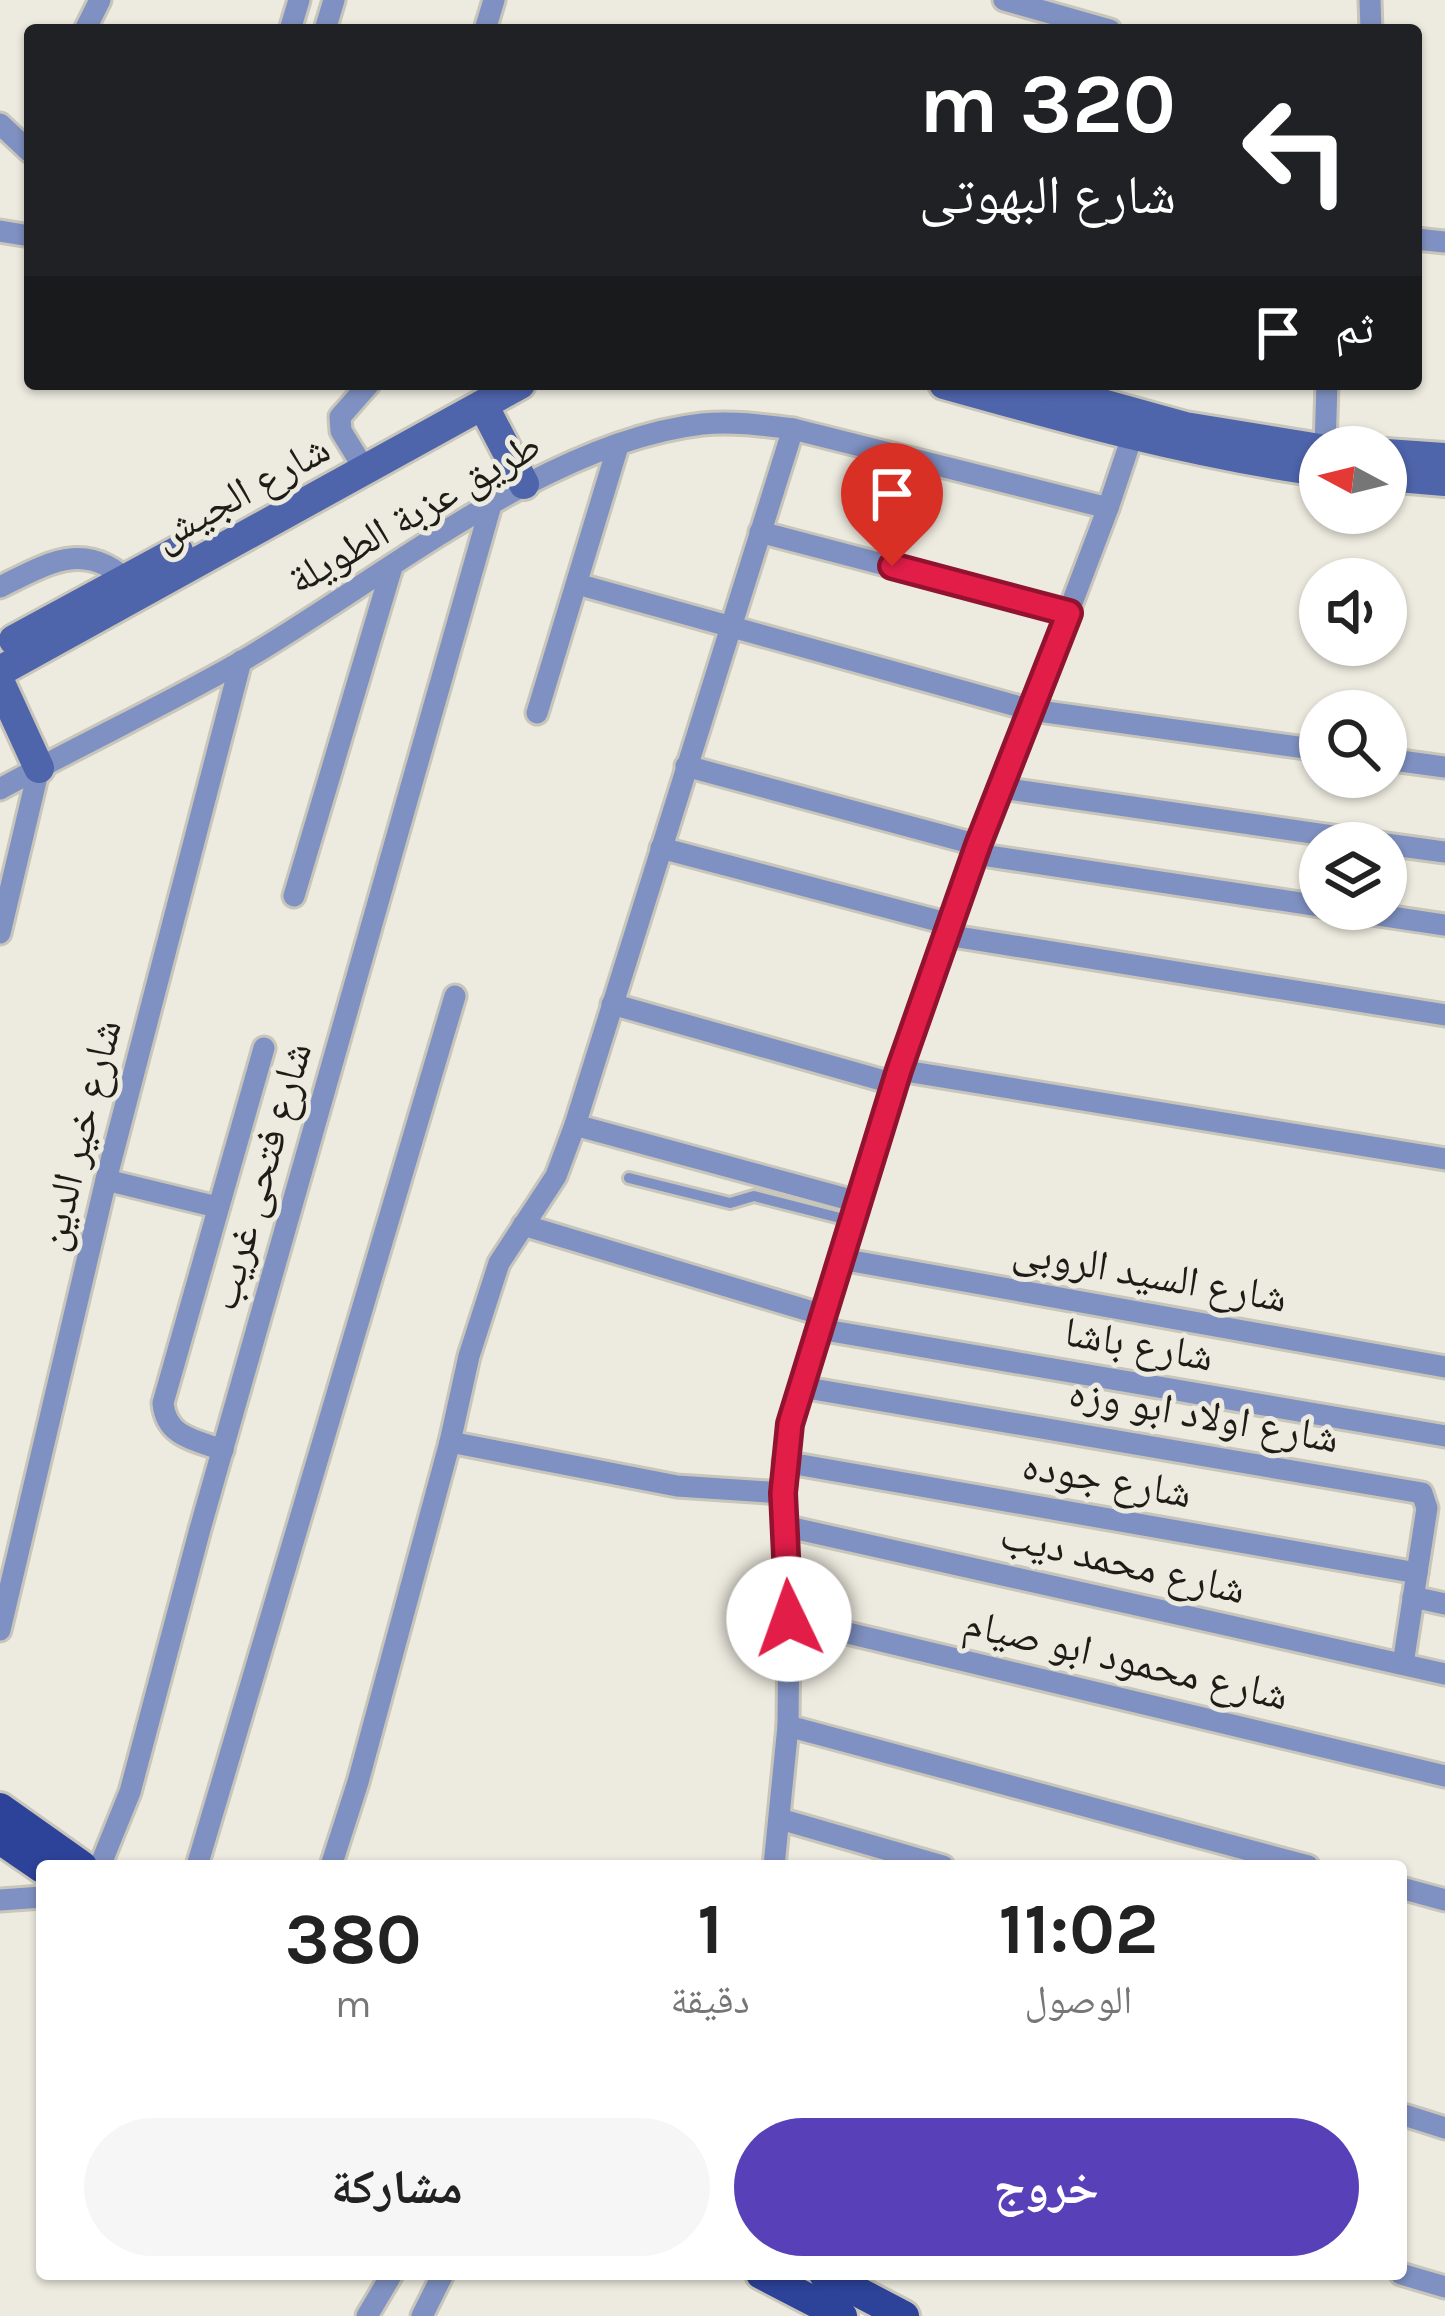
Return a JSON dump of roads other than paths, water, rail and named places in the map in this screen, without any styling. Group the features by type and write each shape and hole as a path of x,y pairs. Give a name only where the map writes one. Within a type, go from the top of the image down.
{"main road":[{"path":"971,390 1136,426 1299,445"},
{"path":"1045,390 1227,457 1299,468"},
{"name":"شارع الجيش","path":"0,671 134,586 357,457 483,394"},
{"name":"شارع الجيش","path":"0,648 134,586 483,394"},
{"path":"483,394 524,484"},
{"path":"1407,455 1445,458"},
{"path":"1407,478 1445,481"},
{"path":"0,683 39,768"},
{"path":"0,1808 74,1860"},
{"path":"0,1839 36,1864"},
{"path":"773,2280 842,2316"},
{"path":"835,2280 904,2316"}],"street":[{"path":"1004,0 1089,24"},
{"path":"0,124 24,143"},
{"path":"357,457 341,431 340,417 364,390"},
{"path":"1324,426 1327,390"},
{"name":"طريق عزبة الطويلة","path":"0,789 241,661 524,484 660,431 748,423 793,429 1108,508"},
{"path":"775,1860 788,1726 784,1462 801,1387 948,930 1136,426"},
{"path":"333,1860 450,1442 469,1356 499,1263 556,1176 575,1125 793,429"},
{"path":"537,713 618,446"},
{"name":"شارع فتحى غريب","path":"102,1860 130,1792 491,505"},
{"path":"760,532 1069,613"},
{"path":"0,587 68,557 85,557 134,586"},
{"path":"294,896 392,567"},
{"path":"577,584 1031,710 1299,747"},
{"name":"شارع خير الدين","path":"0,1630 106,1180 241,661"},
{"path":"1407,762 1445,767"},
{"path":"686,766 977,849 1299,903"},
{"path":"0,933 39,768"},
{"path":"1000,788 1299,831"},
{"path":"1407,846 1445,852"},
{"path":"661,848 948,930 1445,1015"},
{"path":"1407,919 1445,925"},
{"path":"199,1860 455,996"},
{"path":"612,1004 897,1077 1445,1159"},
{"path":"223,1450 173,1430 164,1420 163,1403 264,1048"},
{"path":"575,1125 856,1211"},
{"path":"106,1180 218,1208"},
{"name":"شارع باشا","path":"523,1225 821,1322 1445,1436"},
{"name":"شارع السيد الروبى","path":"841,1259 1445,1367"},
{"name":"شارع اولاد ابو وزه","path":"801,1387 1416,1491 1427,1502 1403,1664"},
{"path":"450,1442 677,1486 783,1493"},
{"name":"شارع جوده","path":"784,1462 1417,1573"},
{"name":"شارع محمد ديب","path":"784,1526 1445,1673"},
{"path":"1413,1597 1445,1604"},
{"name":"شارع محمود ابو صيام","path":"789,1619 1445,1776"},
{"path":"788,1726 1286,1860"},
{"path":"780,1819 923,1860"},
{"path":"1407,1890 1445,1900"},
{"path":"0,1900 36,1897"},
{"path":"1407,2116 1445,2128"},
{"path":"1407,2276 1445,2288"},
{"path":"368,2316 389,2280"},
{"path":"422,2316 440,2280"}],"lane":[{"path":"629,1178 730,1203 754,1196 856,1211"}]}
